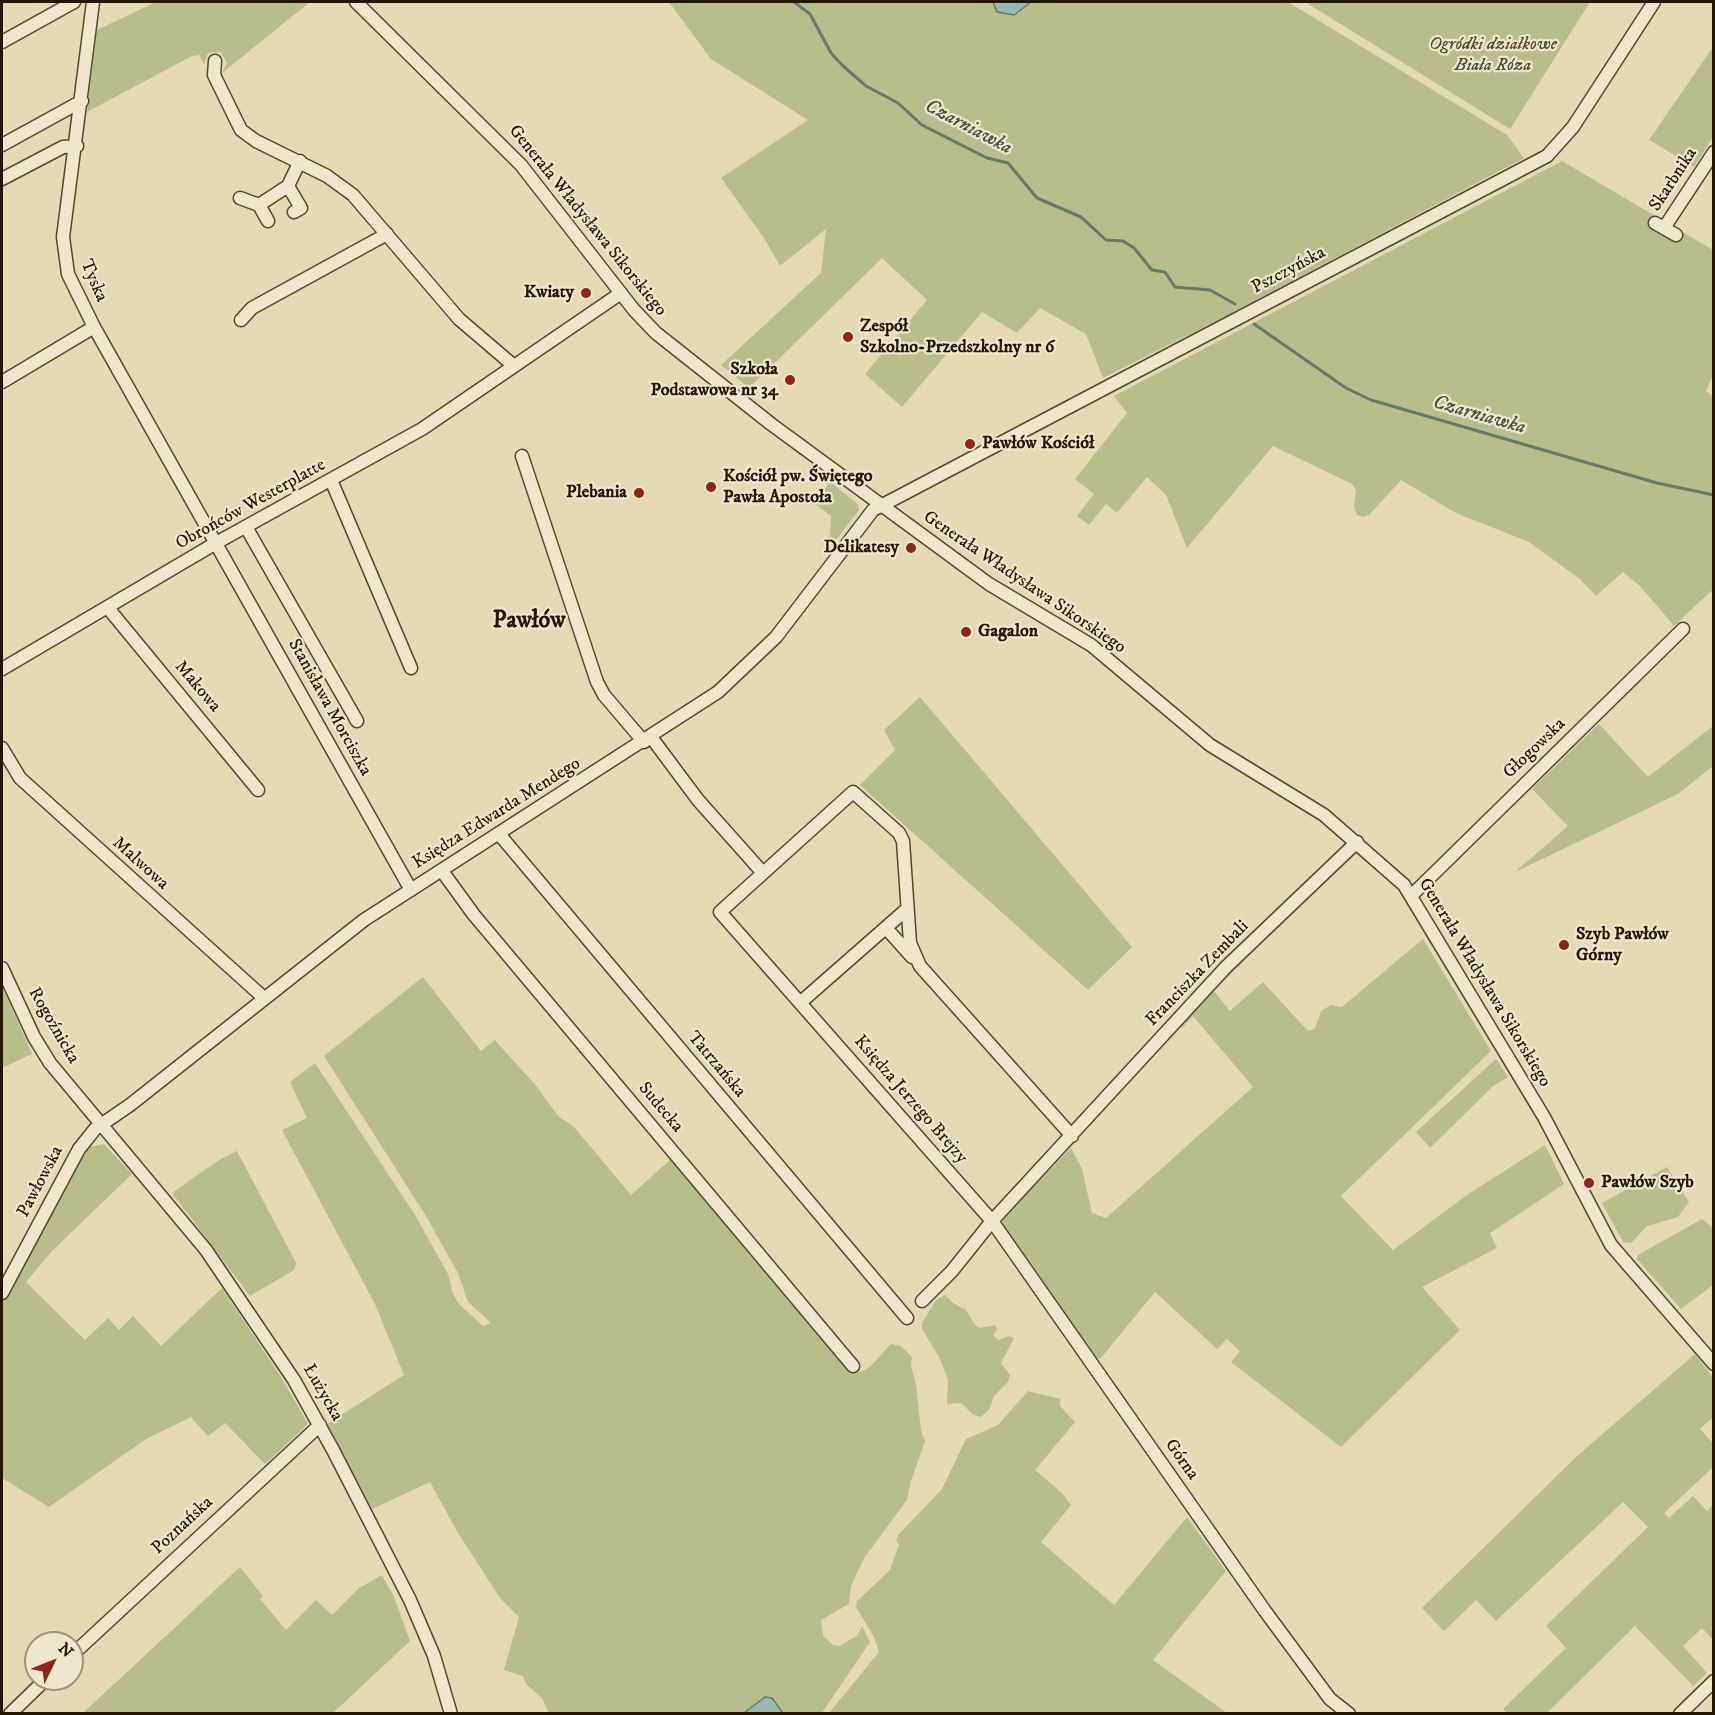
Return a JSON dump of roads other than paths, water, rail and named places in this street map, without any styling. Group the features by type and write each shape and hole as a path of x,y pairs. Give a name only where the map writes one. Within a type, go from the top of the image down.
{"street":[{"path":"2,42 74,2"},
{"name":"Tyska","path":"93,2 77,146 63,237 64,252 71,280 94,327 216,543"},
{"name":"Generała Władysława Sikorskiego","path":"356,2 521,165 644,322 668,344 1003,594 1091,645 1210,745 1308,804 1357,842 1412,895 1544,1118 1611,1245 1641,1282 1701,1347 1713,1364"},
{"name":"Pszczyńska","path":"881,505 1547,156 1573,127 1654,2"},
{"path":"215,61 213,75 241,130 256,141 300,161 353,195 459,319 514,366"},
{"path":"2,145 82,101"},
{"path":"2,179 63,147 77,146"},
{"name":"Skarbnika","path":"1676,235 1659,225 1713,152"},
{"path":"259,205 288,186 300,161"},
{"path":"288,186 301,208 294,212"},
{"path":"240,198 259,205 268,221"},
{"path":"241,320 252,308 387,234"},
{"name":"Obrońców Westerplatte","path":"2,669 216,543 423,429 621,293"},
{"path":"2,382 94,327"},
{"path":"522,456 597,682 604,694 763,873"},
{"path":"332,480 411,668"},
{"name":"Księdza Edwarda Mendego","path":"102,1125 343,935 708,700 755,659 782,628 865,517 881,505"},
{"path":"246,527 357,721"},
{"name":"Stanisława Morciszka","path":"216,543 411,890"},
{"name":"Makowa","path":"108,608 258,790"},
{"name":"Głogowska","path":"1412,895 1683,629"},
{"name":"Malwowa","path":"2,748 20,778 264,998"},
{"name":"Księdza Jerzego Brejzy","path":"907,909 903,841 899,833 853,792 720,912 992,1221"},
{"name":"Tatrzańska","path":"499,834 907,1318"},
{"name":"Franciszka Zembali","path":"922,1301 952,1271 992,1221 1226,967 1357,842"},
{"name":"Sudecka","path":"442,871 474,915 853,1366"},
{"path":"907,909 910,943 920,966"},
{"path":"801,1002 907,909"},
{"path":"886,928 1072,1136"},
{"name":"Rogoźnicka","path":"2,968 43,1052 102,1125"},
{"name":"Pawłowska","path":"2,1293 79,1149 89,1135 102,1125"},
{"name":"Łużycka","path":"102,1125 206,1250 279,1356 320,1425 423,1629 451,1713"},
{"name":"Górna","path":"992,1221 1259,1604 1330,1699 1349,1713"},
{"name":"Poznańska","path":"84,1644 320,1425"},
{"path":"1680,1713 1713,1681"},
{"path":"10,1713 33,1691"}],"water":[{"path":"993,2 1031,2 1014,15 997,12"},
{"path":"765,1697 772,1698 783,1713 744,1713"}],"waterway":[{"name":"Czarniawka","path":"794,2 810,14 831,53 842,65 866,86 898,103 922,125 987,158 1008,163 1037,198 1081,217 1106,240 1123,241 1134,248 1152,270 1165,272 1175,287 1210,290 1235,304"},
{"name":"Czarniawka","path":"1254,324 1346,388 1371,400 1657,483 1714,495"}],"place":[{"name":"Kwiaty","path":"586,293"},
{"name":"Zespół Szkolno-Przedszkolny nr 6","path":"848,337"},
{"name":"Szkoła Podstawowa nr 34","path":"790,380"},
{"name":"Pawłów Kościół","path":"970,444"},
{"name":"Kościół pw. Świętego Pawła Apostoła","path":"711,487"},
{"name":"Plebania","path":"639,493"},
{"name":"Delikatesy","path":"911,548"},
{"name":"Gagalon","path":"966,632"},
{"name":"Szyb Pawłów Górny","path":"1564,945"},
{"name":"Pawłów Szyb","path":"1589,1183"}],"district":[{"name":"Pawłów","path":"529,622"}],"park label":[{"name":"Ogródki działkowe Biała Róza","path":"1493,55"}]}
